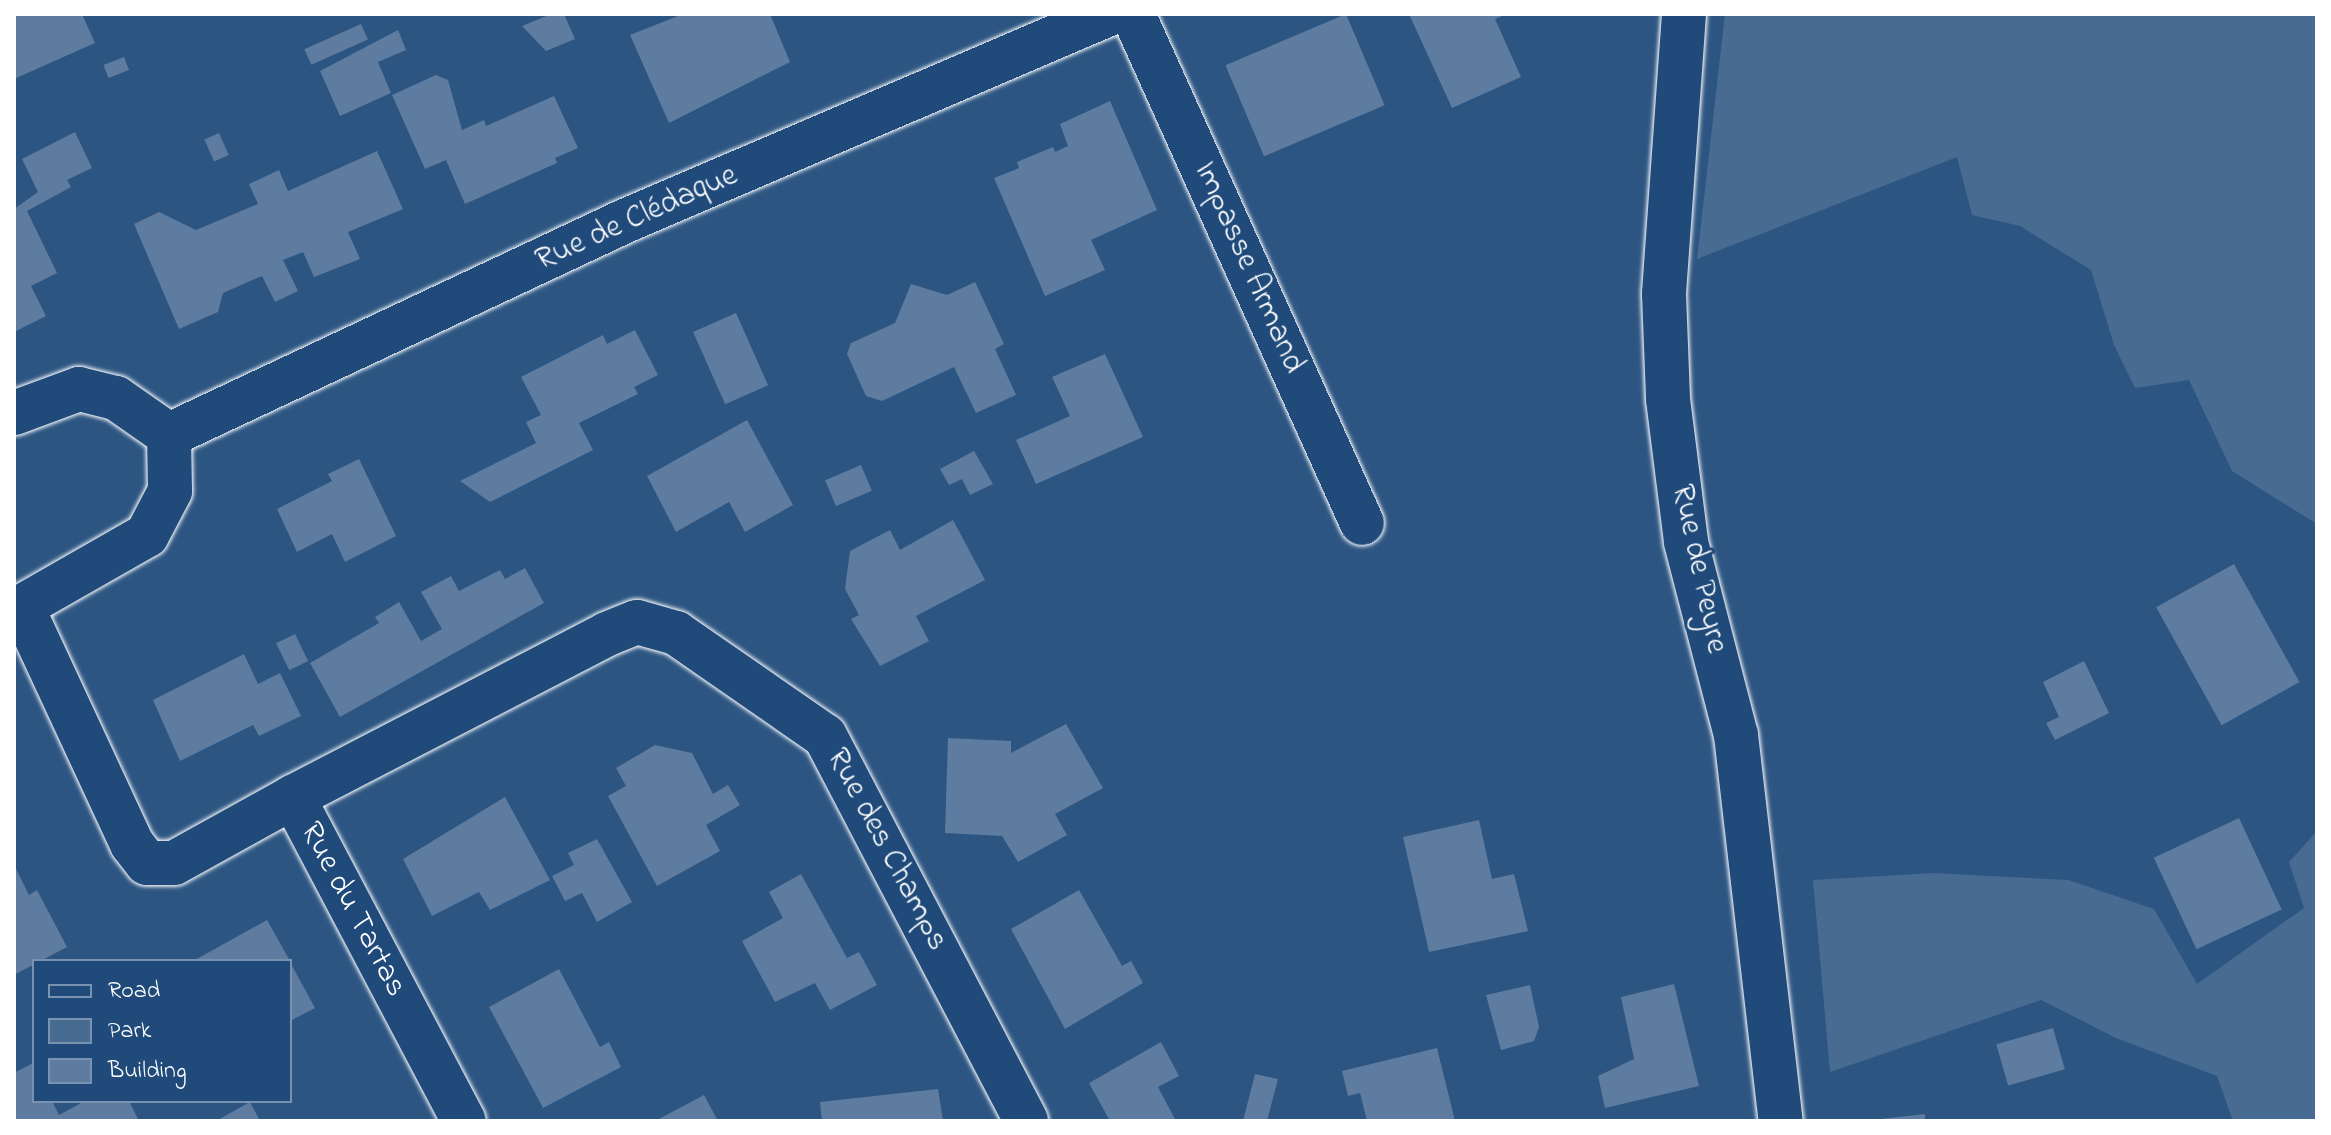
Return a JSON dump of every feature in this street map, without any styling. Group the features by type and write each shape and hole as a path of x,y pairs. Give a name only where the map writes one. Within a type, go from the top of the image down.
{"street":[{"name":"Rue de Clédaque","path":"169,435 625,221 1109,14"},
{"name":"Impasse Armand","path":"1133,14 1362,523"},
{"name":"Rue de Peyre","path":"1684,14 1664,294 1668,399 1686,542 1736,735 1781,1121"},
{"path":"14,413 79,389 116,398 169,435 170,491 147,535 18,609"},
{"name":"Rue du Tartas","path":"18,609 132,844 147,863 174,863 293,797 464,1121"},
{"name":"Rue des Champs","path":"293,797 607,634 637,622 676,633 825,736 1026,1121"}],"green space":[{"path":"1725,14 2317,14 2317,524 2232,471 2189,380 2135,388 2114,345 2091,270 2020,226 1972,215 1957,157 1697,259"},
{"path":"2317,831 2317,1121 2233,1121 2217,1076 2116,1038 2041,1000 1830,1072 1813,880 1933,873 2068,880 2154,909 2197,984 2304,908 2289,862"}],"building":[{"path":"14,14 82,14 95,43 14,79"},
{"path":"551,14 564,14 575,39 546,51 522,26"},
{"path":"683,14 770,14 790,62 669,123 630,35"},
{"path":"1346,14 1385,105 1264,156 1225,65"},
{"path":"1409,14 1507,14 1495,19 1521,77 1452,108"},
{"path":"361,24 368,40 311,65 304,49"},
{"path":"398,30 406,50 378,62 391,93 340,116 320,71"},
{"path":"124,57 129,70 108,78 103,65"},
{"path":"436,75 448,80 462,130 484,120 486,126 554,96 578,148 555,158 557,163 465,204 446,160 425,169 392,95"},
{"path":"1110,101 1157,210 1091,240 1105,270 1045,296 994,178 1019,168 1017,162 1053,147 1055,152 1068,146 1060,124"},
{"path":"75,132 92,168 67,180 71,187 27,211 57,273 31,286 46,316 14,332 14,209 38,192 22,159"},
{"path":"219,133 229,155 214,161 204,140"},
{"path":"377,151 403,209 348,232 360,259 314,277 303,252 283,260 298,291 275,302 262,276 223,293 218,312 179,329 134,224 159,212 196,230 258,204 249,184 279,170 288,191"},
{"path":"975,282 1004,344 995,349 1016,395 976,413 954,367 882,401 866,396 847,354 851,343 895,323 911,284 947,295"},
{"path":"736,313 768,385 725,404 693,332"},
{"path":"635,330 658,375 634,387 638,394 579,423 593,450 490,502 460,481 536,443 526,422 541,415 521,377 603,335 607,344"},
{"path":"1105,354 1143,437 1036,484 1016,440 1070,416 1052,377"},
{"path":"747,420 793,505 745,532 729,502 676,532 647,476"},
{"path":"974,451 993,484 970,495 962,479 949,485 940,469"},
{"path":"359,459 396,536 345,562 332,534 297,552 277,509 332,481 328,474"},
{"path":"861,465 872,491 836,506 825,480"},
{"path":"953,520 985,580 916,616 929,641 880,666 851,619 859,615 845,589 850,551 890,530 900,550"},
{"path":"2234,564 2299,682 2222,725 2156,607"},
{"path":"525,568 544,603 340,717 310,663 379,623 375,617 399,602 421,641 442,629 421,592 451,576 459,591 500,570 505,579"},
{"path":"295,634 308,661 289,670 276,643"},
{"path":"244,654 258,684 280,673 301,716 259,736 253,725 180,761 153,700"},
{"path":"2084,661 2109,713 2055,740 2046,723 2059,717 2043,682"},
{"path":"1066,724 1103,788 1055,814 1067,835 1018,862 1002,836 945,833 948,738 1011,741 1011,753"},
{"path":"655,745 692,753 713,794 728,785 740,805 706,825 720,851 657,886 608,796 626,786 616,768"},
{"path":"505,797 550,880 490,910 479,892 432,916 403,859"},
{"path":"2239,818 2282,910 2196,949 2154,858"},
{"path":"1479,820 1492,879 1514,874 1528,931 1429,952 1403,837"},
{"path":"597,839 632,902 597,922 582,893 565,901 552,876 574,865 568,853"},
{"path":"14,865 29,895 37,890 67,947 44,959 32,959 32,965 14,975"},
{"path":"801,874 847,958 859,952 877,985 830,1010 815,983 775,1002 742,941 783,918 769,892"},
{"path":"1079,890 1122,966 1131,961 1143,983 1065,1029 1011,929"},
{"path":"267,920 289,959 197,959"},
{"path":"292,966 315,1008 292,1020"},
{"path":"559,969 600,1047 609,1042 621,1067 543,1108 489,1007"},
{"path":"1674,984 1699,1086 1605,1108 1598,1076 1634,1059 1621,997"},
{"path":"1530,985 1539,1027 1534,1041 1501,1050 1486,995"},
{"path":"2053,1028 2065,1069 2008,1086 1996,1044"},
{"path":"1161,1042 1179,1076 1158,1087 1176,1121 1110,1121 1089,1083"},
{"path":"1437,1048 1455,1121 1367,1121 1360,1093 1348,1096 1342,1071"},
{"path":"32,1064 32,1103 53,1103 59,1115 81,1103 130,1103 139,1121 14,1121 14,1073"},
{"path":"1255,1074 1278,1079 1267,1121 1243,1121"},
{"path":"938,1089 943,1121 822,1121 820,1102"},
{"path":"704,1095 718,1121 655,1121"},
{"path":"251,1103 260,1121 216,1121"},
{"path":"1925,1114 1925,1121 1880,1119"}]}
